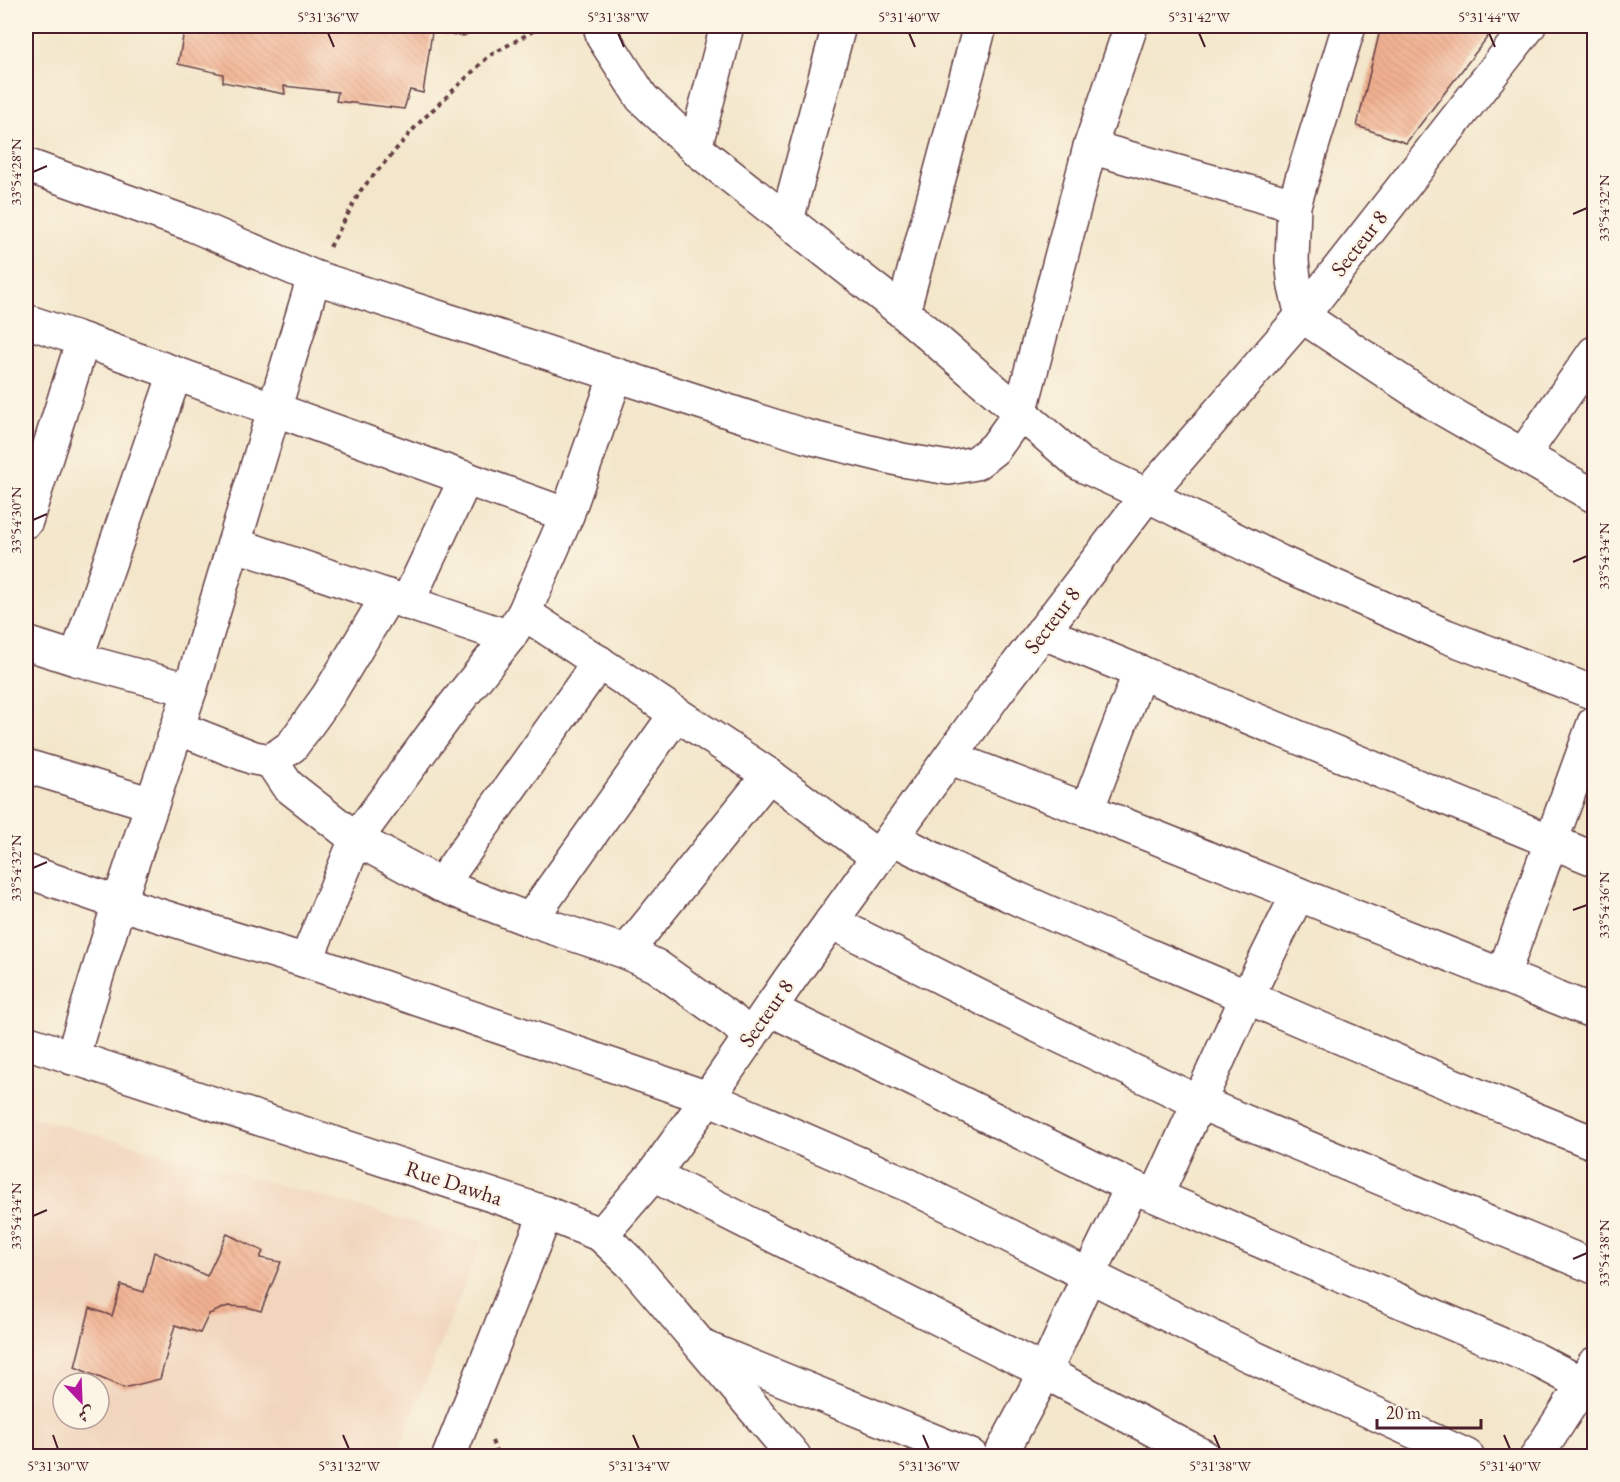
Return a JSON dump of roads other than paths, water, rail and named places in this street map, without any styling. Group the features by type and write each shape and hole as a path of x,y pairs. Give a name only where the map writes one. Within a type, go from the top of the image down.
{"street":[{"path":"600,26 603,37 642,98 694,148 903,312 1080,464 1280,562 1435,632 1594,693"},
{"path":"694,148 727,26"},
{"path":"787,220 839,26"},
{"path":"903,312 980,26"},
{"path":"26,165 193,225 314,277 805,436 902,460 950,468 976,463 995,448 1020,413 1090,147 1131,26"},
{"path":"1349,26 1294,205 1292,261 1302,316 1441,408 1594,496"},
{"name":"Secteur 8","path":"602,1235 652,1175 831,922 1042,632 1147,495 1302,316 1529,26"},
{"path":"1090,147 1294,205"},
{"path":"72,1058 119,903 190,690 314,277"},
{"path":"26,321 274,408 567,515"},
{"path":"26,521 83,340"},
{"path":"1523,455 1594,353"},
{"path":"76,659 175,374"},
{"path":"306,961 356,839 516,625 567,515 616,375"},
{"path":"271,761 291,746 397,599 466,478"},
{"path":"234,544 397,599 516,625 599,662 769,775 885,848 937,861 1046,911 1467,1093 1594,1143"},
{"path":"1042,632 1594,859"},
{"path":"26,642 76,659 190,690"},
{"path":"441,885 599,662"},
{"path":"1087,810 1140,672"},
{"path":"530,920 676,714"},
{"path":"1503,975 1594,723"},
{"path":"177,728 254,758 271,761 287,785 356,839 441,885 530,920 626,952 665,972 726,1016 750,1037"},
{"path":"951,758 1594,1012"},
{"path":"26,766 152,804"},
{"path":"626,952 769,775"},
{"path":"26,871 119,903 306,961 708,1098 906,1184 1263,1362 1467,1456"},
{"path":"1000,1456 1045,1372 1089,1275 1144,1192 1198,1102 1299,894"},
{"path":"831,922 1034,1024 1198,1102 1594,1267"},
{"path":"770,1010 1144,1192 1515,1350 1591,1379 1537,1456"},
{"name":"Rue Dawha","path":"26,1042 546,1213 602,1235 632,1264 794,1456"},
{"path":"652,1175 1045,1372 1203,1456"},
{"path":"448,1456 546,1213"},
{"path":"699,1345 971,1456"}]}
